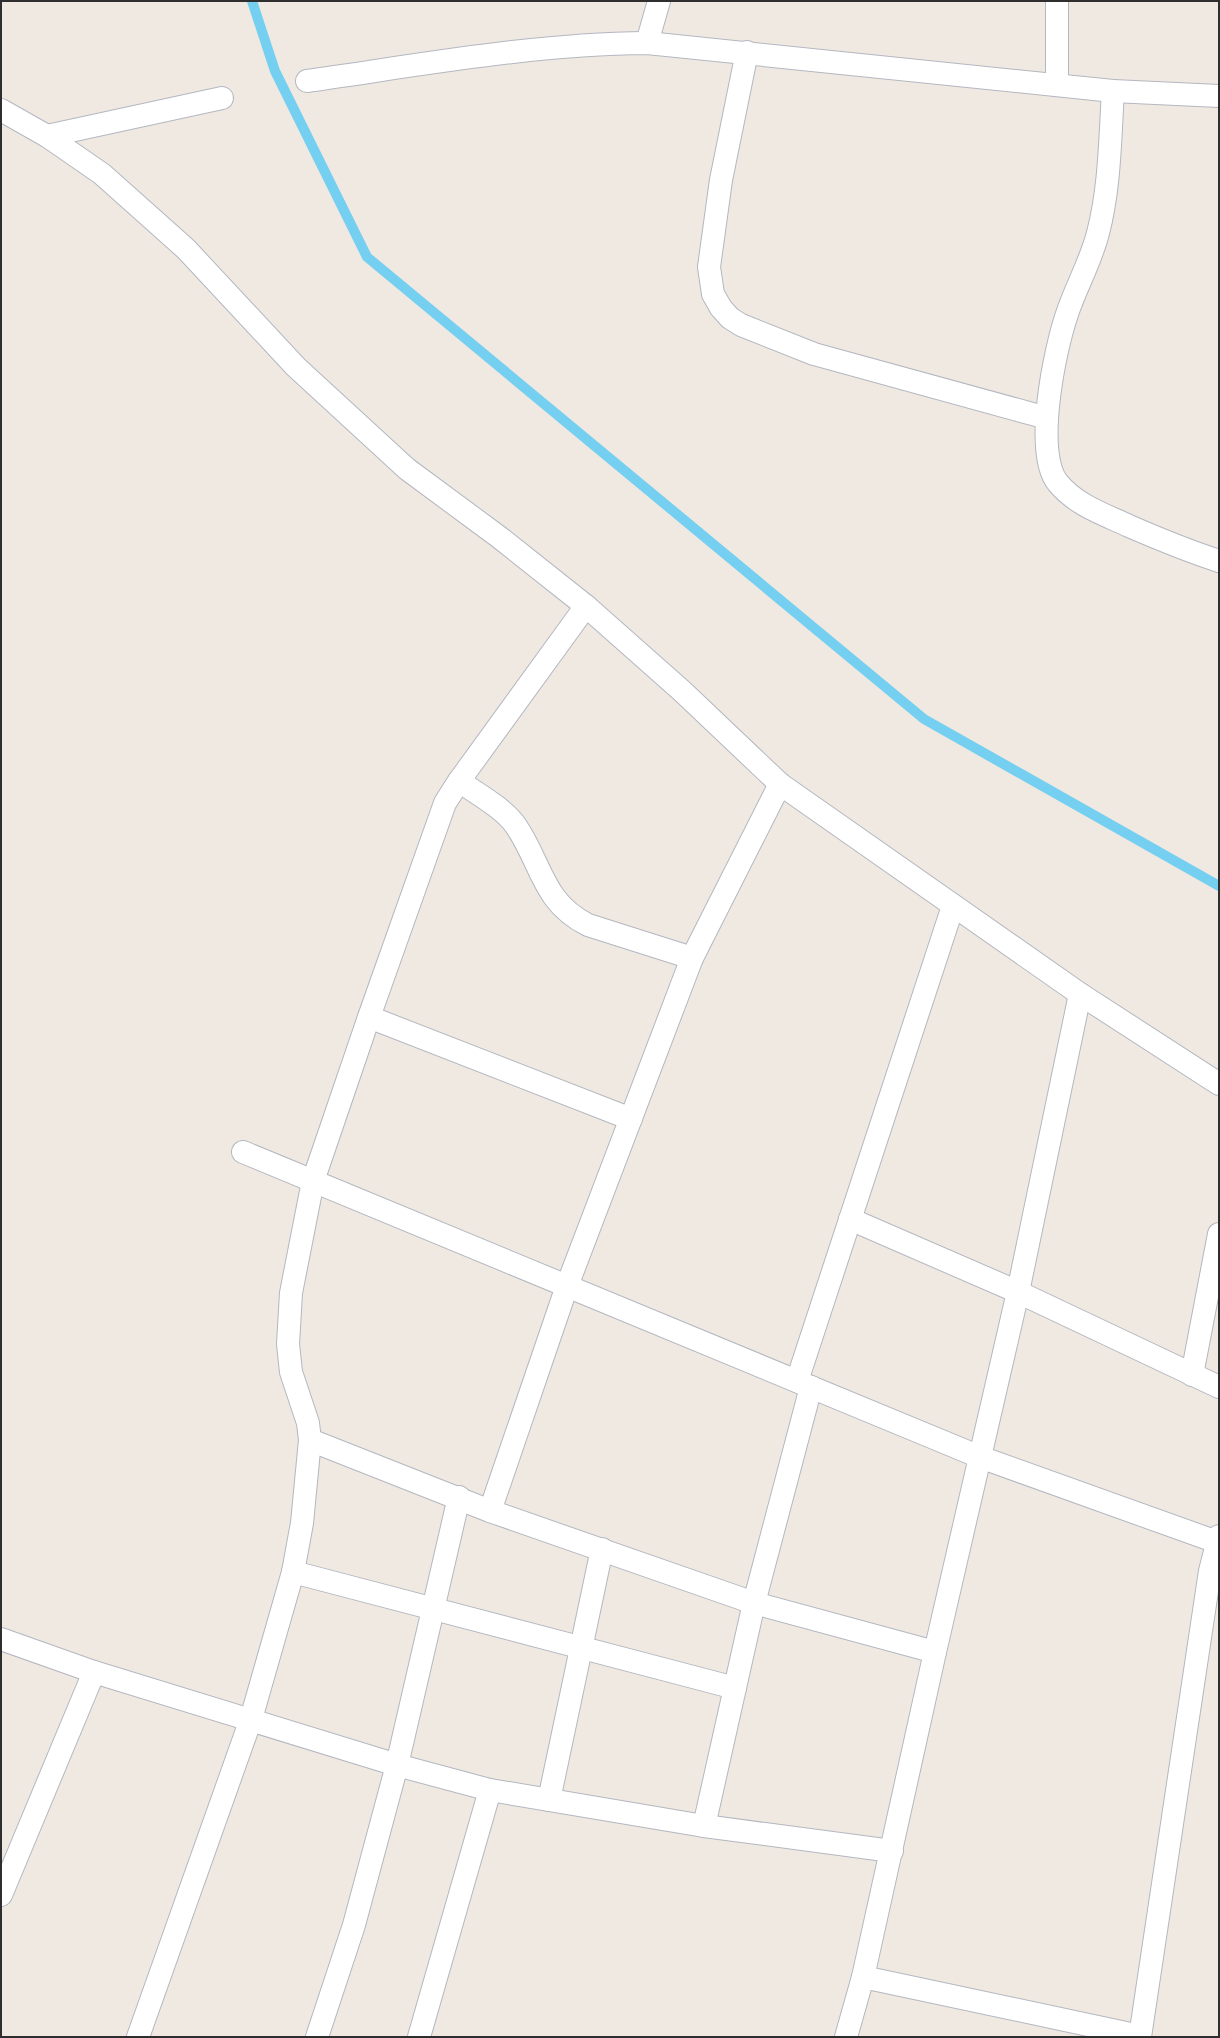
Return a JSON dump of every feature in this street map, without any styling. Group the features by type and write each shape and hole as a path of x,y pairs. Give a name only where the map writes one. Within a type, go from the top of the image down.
{"street":[{"path":"647,43 659,1"},
{"path":"1057,1 1057,85"},
{"path":"307,81 507,52 596,43 647,43 1113,91 1219,96"},
{"path":"746,52 721,180 709,267 713,294 721,308 730,318 741,325 814,354 1047,418"},
{"path":"1113,91 1106,189 1098,233 1064,323 1056,353 1047,418 1047,448 1050,469 1056,481 1067,493 1086,507 1175,546 1219,561"},
{"path":"47,136 222,98"},
{"path":"1,110 47,136 102,174 186,249 296,367 407,469 500,537 586,606 682,691 780,784 1080,994 1219,1084"},
{"path":"138,2037 251,1719 293,1572 302,1523 310,1440 308,1423 291,1372 288,1344 291,1293 313,1181 369,1018 446,803 459,781 586,606"},
{"path":"459,781 505,814 516,825 541,878 560,904 574,918 588,925 692,958"},
{"path":"490,1511 567,1286 692,958 780,784"},
{"path":"704,1826 804,1384 850,1219 953,906"},
{"path":"846,2037 863,1977 935,1652 1018,1292 1080,994"},
{"path":"369,1018 631,1119"},
{"path":"243,1152 980,1457 1218,1539 1210,1571 1140,2037 863,1977"},
{"path":"850,1219 1018,1292 1219,1387"},
{"path":"1192,1375 1219,1234"},
{"path":"310,1440 459,1497 490,1511 754,1603 935,1652"},
{"path":"317,2037 354,1925 397,1765 459,1497"},
{"path":"549,1800 580,1647 602,1550"},
{"path":"293,1572 735,1688"},
{"path":"1,1639 94,1672 397,1765 490,1790 704,1826 892,1851"},
{"path":"1,1895 94,1672"},
{"path":"418,2037 490,1790"}],"waterway":[{"path":"252,1 275,71 367,257 924,719 1219,886"}]}
